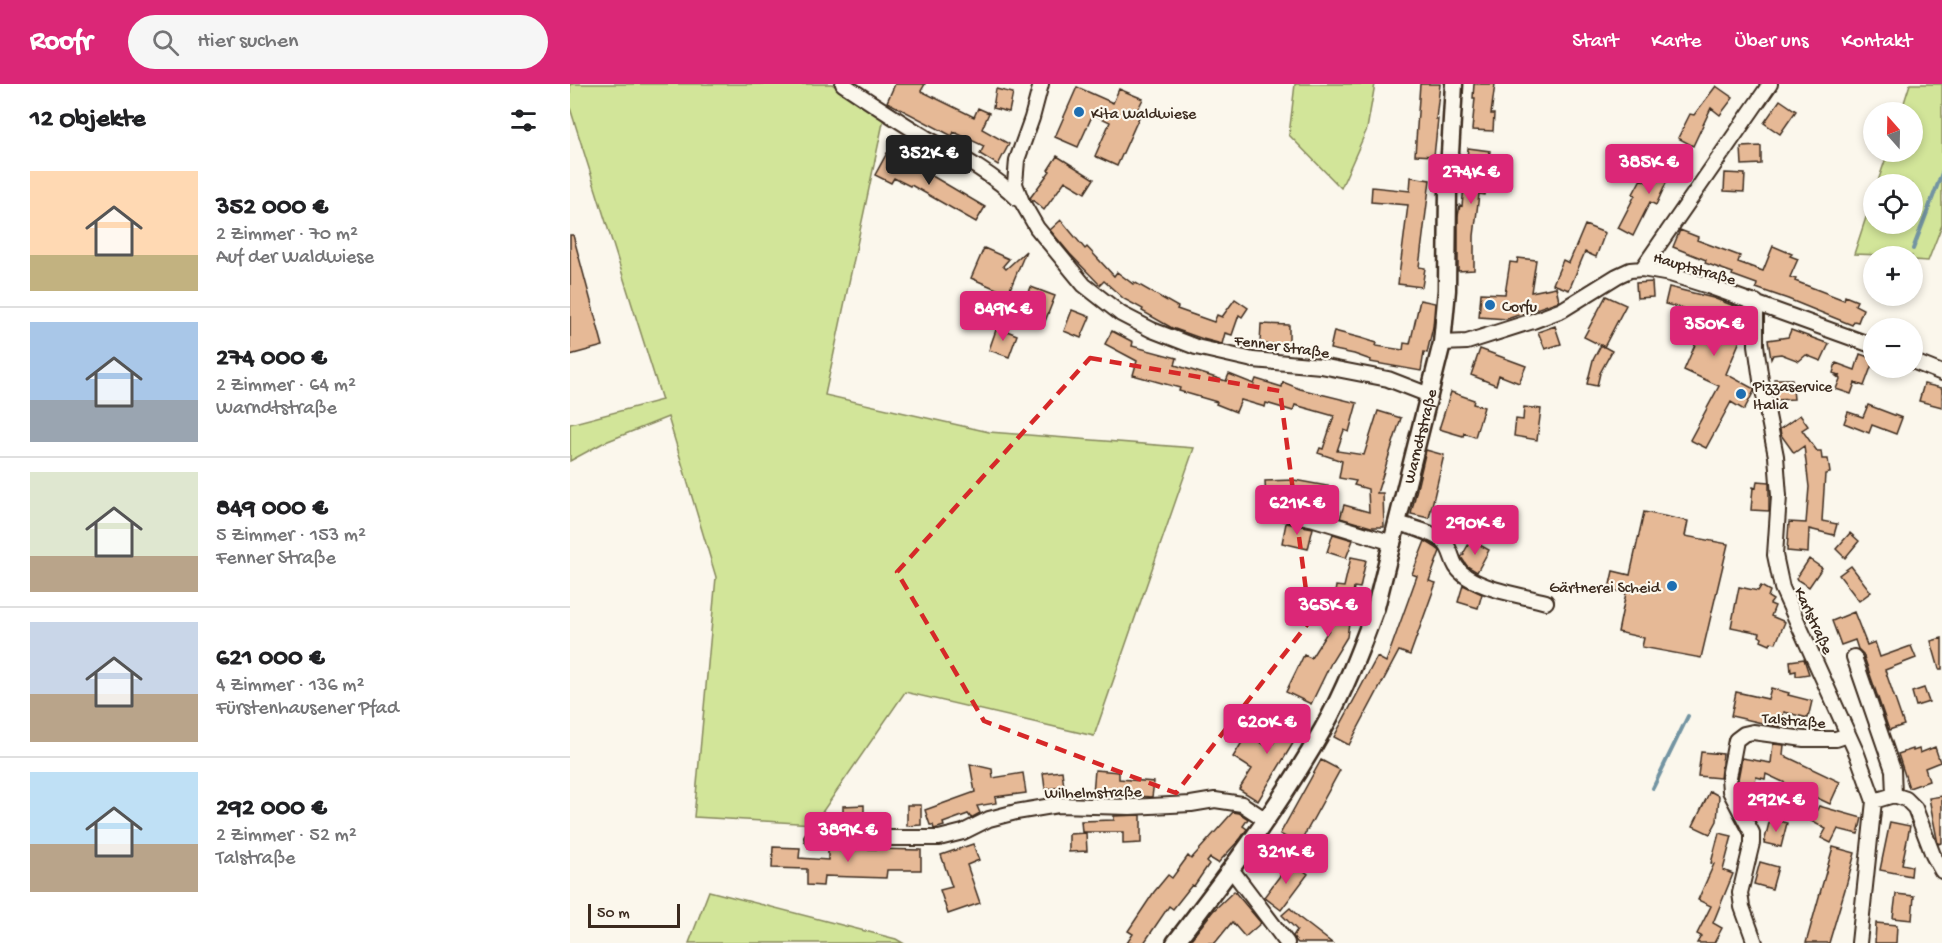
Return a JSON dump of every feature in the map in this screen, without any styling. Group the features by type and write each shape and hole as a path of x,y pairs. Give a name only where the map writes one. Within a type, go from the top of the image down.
{"main road":[{"name":"Warndtstraße","path":"1175,943 1266,820 1320,735 1362,645 1376,607 1442,344 1447,290 1447,208 1454,84"}],"street":[{"path":"843,84 910,128 992,177 1022,202"},
{"name":"Fenner Straße","path":"1041,84 1017,160 1015,184 1037,228 1084,285 1121,314 1152,330 1207,350 1253,360 1321,366 1388,379 1429,395"},
{"path":"1642,269 1770,84"},
{"name":"Hauptstraße","path":"1442,344 1467,342 1533,321 1562,310 1617,276 1630,270 1642,269 1670,274 1756,302 1863,342"},
{"name":"Karlstraße","path":"1756,302 1758,357 1776,456 1779,496 1775,555 1777,570 1782,588 1865,772 1874,801 1859,943"},
{"path":"1923,365 1942,373"},
{"path":"1280,512 1314,519 1393,543"},
{"path":"1398,523 1444,542 1455,568 1466,576 1481,584 1546,602"},
{"name":"Karlstraße","path":"1854,657 1893,770 1894,795"},
{"name":"Talstraße","path":"1755,943 1742,908 1740,893 1752,843 1752,833 1730,791 1729,777 1736,740 1744,734 1753,732 1804,739 1836,739 1848,735"},
{"path":"1874,801 1894,795 1906,799 1915,808 1933,855 1942,871"},
{"name":"Wilhelmstraße","path":"812,838 939,838 963,832 989,819 1058,805 1130,807 1191,804 1215,800 1242,804 1266,820"},
{"path":"1231,869 1287,943"}],"highlighted area":[{"path":"1090,358 1280,391 1310,621 1176,793 984,721 897,572"}],"green space":[{"path":"570,84 832,84 884,118 825,395 989,432 1194,448 1094,736 905,692 814,824 694,817 716,577 668,417 603,443 570,461 570,424 662,400 570,108"},
{"path":"1295,84 1375,84 1367,129 1341,188 1289,135"},
{"path":"1910,84 1942,84 1942,225 1928,261 1923,261 1923,246 1863,246 1863,254 1854,254 1863,227 1863,234 1923,234 1923,174 1880,174 1885,162 1923,162 1923,102 1904,102"},
{"path":"709,891 896,939 903,943 689,943"}],"building":[{"path":"895,84 925,84 921,91 974,117 978,108 989,113 982,129 1009,144 998,165 980,154 984,146 954,132 952,136 887,102"},
{"path":"1420,84 1440,84 1434,156 1415,155"},
{"path":"1474,84 1495,84 1491,114 1494,114 1493,131 1472,130"},
{"path":"1716,86 1733,98 1720,115 1711,108 1693,146 1678,138 1690,114 1694,115"},
{"path":"1077,87 1113,103 1119,89 1143,99 1136,113 1140,115 1117,166 1095,156 1110,122 1093,114 1078,147 1055,137"},
{"path":"996,89 1013,93 1009,112 993,108"},
{"path":"1780,100 1796,111 1780,134 1764,123"},
{"path":"1761,146 1761,164 1742,165 1741,147"},
{"path":"1468,148 1490,151 1485,195 1479,194 1474,236 1474,270 1458,271 1458,216 1460,205 1462,206"},
{"path":"887,153 985,207 976,222 911,185 894,178 891,183 875,175"},
{"path":"1057,156 1094,179 1085,193 1065,181 1044,210 1030,198 1050,171 1048,170"},
{"path":"1667,157 1684,165 1675,182 1668,179 1656,205 1650,202 1633,236 1618,228 1641,179 1653,185"},
{"path":"1725,173 1745,174 1744,192 1724,191"},
{"path":"1411,177 1430,180 1419,267 1425,268 1422,287 1398,284 1408,205 1371,202 1372,187 1410,191"},
{"path":"1061,220 1085,249 1087,247 1114,276 1117,272 1133,284 1134,282 1178,307 1177,309 1214,322 1217,315 1222,317 1235,299 1248,308 1242,317 1239,315 1232,335 1225,333 1222,344 1172,328 1124,299 1104,281 1100,285 1050,230"},
{"path":"1585,225 1605,233 1596,257 1585,252 1569,290 1553,284 1563,260 1569,263"},
{"path":"1680,230 1698,237 1697,240 1740,256 1738,262 1763,271 1773,246 1792,254 1790,256 1798,259 1790,277 1844,300 1845,296 1857,301 1855,305 1863,309 1858,322 1854,321 1852,325 1756,288 1757,284 1732,275 1733,273 1705,263 1706,260 1673,247"},
{"path":"570,235 573,235 603,346 570,355"},
{"path":"984,248 1009,259 1003,266 1006,269 1026,251 1008,294 971,278"},
{"path":"1518,258 1536,260 1531,292 1556,287 1559,301 1507,319 1479,317 1481,293 1505,294 1510,262 1517,263"},
{"path":"1652,282 1653,297 1637,298 1636,283"},
{"path":"1031,287 1055,296 1044,324 1020,315"},
{"path":"1669,287 1713,298 1745,310 1735,335 1741,338 1726,374 1754,391 1744,410 1731,402 1706,448 1690,440 1719,386 1684,370 1708,315 1665,304"},
{"path":"1606,296 1626,305 1604,347 1584,337"},
{"path":"1420,300 1435,303 1433,327 1427,353 1424,352 1421,371 1370,362 1371,360 1354,354 1330,349 1334,331 1377,343 1376,346 1403,350 1404,343 1410,344"},
{"path":"1072,310 1090,317 1081,338 1064,331"},
{"path":"1261,324 1289,325 1289,345 1260,344"},
{"path":"1555,326 1561,344 1545,349 1538,332"},
{"path":"997,327 1017,335 1009,357 989,350"},
{"path":"1791,330 1829,344 1821,361 1806,355 1799,361 1781,354 1773,355 1771,359 1768,340 1788,337"},
{"path":"1112,331 1133,342 1132,346 1177,358 1175,365 1226,381 1229,374 1254,384 1256,379 1282,387 1283,382 1300,389 1357,403 1349,432 1344,430 1337,451 1364,455 1378,411 1401,418 1377,493 1383,493 1384,527 1371,527 1340,518 1344,505 1369,512 1368,489 1354,485 1356,481 1339,478 1342,461 1318,453 1320,448 1323,449 1334,416 1295,405 1293,411 1266,403 1265,407 1241,400 1236,412 1216,404 1217,402 1179,391 1180,388 1133,375 1137,361 1105,344"},
{"path":"1601,345 1612,351 1600,373 1597,386 1587,384 1593,360"},
{"path":"1480,349 1526,366 1519,383 1499,375 1496,385 1471,375"},
{"path":"1860,354 1863,355 1863,378 1867,378 1864,386 1855,383 1851,394 1836,389 1840,379 1836,376 1841,376 1833,373 1836,363 1855,370"},
{"path":"1774,379 1792,379 1794,399 1775,400"},
{"path":"1924,384 1942,388 1942,407 1919,401"},
{"path":"1451,392 1474,400 1473,404 1484,407 1475,437 1439,429"},
{"path":"1868,405 1902,418 1896,434 1872,425 1869,433 1844,423 1848,412 1863,417"},
{"path":"1524,407 1541,409 1537,440 1514,436 1516,419 1523,420"},
{"path":"1800,415 1808,426 1802,430 1817,451 1821,451 1822,459 1828,459 1830,473 1825,474 1822,521 1837,524 1834,535 1809,529 1808,553 1787,551 1789,522 1806,523 1809,487 1804,446 1794,453 1781,435 1780,429"},
{"path":"1426,450 1444,455 1429,518 1411,514"},
{"path":"1294,480 1333,487 1330,506 1283,497 1283,501 1266,501 1265,481"},
{"path":"1757,481 1769,482 1769,511 1751,510 1753,487 1756,488"},
{"path":"1644,512 1688,521 1685,536 1728,544 1701,658 1642,647 1644,638 1618,632 1626,593 1609,589 1613,571 1630,575"},
{"path":"1286,523 1313,528 1308,549 1282,543"},
{"path":"1850,533 1859,541 1845,558 1836,549"},
{"path":"1333,534 1353,540 1346,558 1327,552"},
{"path":"1471,540 1489,550 1477,572 1467,566 1461,557"},
{"path":"1425,541 1440,551 1429,581 1436,583 1410,655 1399,651 1349,745 1334,737 1377,657 1386,662 1417,576 1412,574"},
{"path":"1351,557 1366,560 1360,588 1354,587 1347,637 1311,704 1286,692 1304,655 1311,658 1330,628 1336,586 1344,587"},
{"path":"1809,559 1822,568 1809,587 1796,579"},
{"path":"1851,566 1871,592 1859,601 1839,575"},
{"path":"1463,585 1482,594 1478,608 1458,602"},
{"path":"1761,586 1770,591 1768,597 1773,600 1770,604 1775,606 1771,616 1785,622 1776,643 1771,642 1770,645 1761,641 1760,633 1731,627 1739,587 1758,591"},
{"path":"1854,612 1867,645 1875,642 1880,657 1911,646 1916,658 1885,670 1904,725 1889,730 1863,654 1858,649 1855,640 1841,645 1832,621"},
{"path":"1942,638 1942,669 1939,669 1931,641"},
{"path":"1804,659 1809,674 1796,676 1796,671 1791,672 1790,661"},
{"path":"1771,688 1812,701 1808,718 1784,712 1780,727 1731,716 1736,692 1768,699"},
{"path":"1924,688 1929,702 1916,706 1912,692"},
{"path":"1283,708 1304,721 1258,801 1239,789 1252,769 1233,757 1247,734 1270,748 1281,730 1273,724"},
{"path":"1773,744 1784,745 1783,755 1840,782 1830,804 1766,774 1765,779 1756,777 1754,789 1739,786 1742,758 1771,763"},
{"path":"1935,747 1940,762 1925,768 1929,781 1909,788 1898,754 1913,749 1913,751 1919,749 1920,753"},
{"path":"1701,752 1723,754 1720,778 1698,776"},
{"path":"1321,760 1340,770 1299,845 1280,834"},
{"path":"970,764 992,769 993,778 1023,773 1026,793 995,797 996,803 977,806 980,813 971,818 968,814 943,823 944,826 934,829 933,825 930,825 925,810 975,792"},
{"path":"1095,770 1119,772 1119,779 1154,782 1152,797 1093,793"},
{"path":"1062,771 1064,787 1045,789 1043,773"},
{"path":"1710,791 1719,796 1717,821 1710,834 1693,826"},
{"path":"1942,796 1942,843 1938,844 1929,798"},
{"path":"864,805 864,824 843,825 843,806"},
{"path":"907,805 921,805 921,825 907,826"},
{"path":"1819,806 1862,818 1858,834 1838,829 1831,843 1821,838 1826,829 1811,821"},
{"path":"1233,812 1248,819 1243,826 1247,829 1241,838 1218,863 1210,858 1207,862 1209,864 1194,886 1192,885 1173,909 1169,906 1144,943 1127,943 1133,934 1128,931 1154,892 1168,875 1172,878 1188,856 1191,859"},
{"path":"1141,815 1141,843 1123,844 1123,832 1082,832 1081,821 1114,820 1114,816"},
{"path":"1770,819 1787,823 1781,847 1764,843"},
{"path":"1890,822 1910,826 1902,864 1912,866 1911,876 1880,870"},
{"path":"1086,833 1087,851 1069,852 1069,834"},
{"path":"1719,833 1732,836 1723,870 1733,874 1713,923 1722,928 1714,943 1697,943 1701,936 1697,934 1711,906 1698,900 1714,864 1711,863"},
{"path":"973,844 979,860 967,865 980,903 948,914 940,890 952,887 941,855"},
{"path":"773,847 800,848 799,858 828,860 828,848 921,850 921,870 887,870 886,878 824,876 823,886 807,885 807,869 772,868"},
{"path":"1833,847 1855,853 1846,886 1829,943 1806,943"},
{"path":"1291,861 1308,874 1281,910 1264,897"},
{"path":"1760,862 1778,867 1772,889 1754,884"},
{"path":"1234,891 1261,923 1245,937 1232,922 1215,943 1188,943 1213,911"},
{"path":"1896,894 1914,896 1912,920 1893,918"},
{"path":"1290,908 1332,943 1298,943 1293,936 1297,930 1282,915"},
{"path":"1876,923 1897,925 1896,943 1875,943"}],"waterway":[{"path":"1914,246 1942,173"},
{"path":"1653,788 1688,716"}],"place":[{"name":"Kita Waldwiese","path":"1079,112"},
{"name":"Corfu","path":"1490,305"},
{"name":"Pizzaservice Italia","path":"1741,394"},
{"name":"Gärtnerei Scheid","path":"1672,586"}]}
